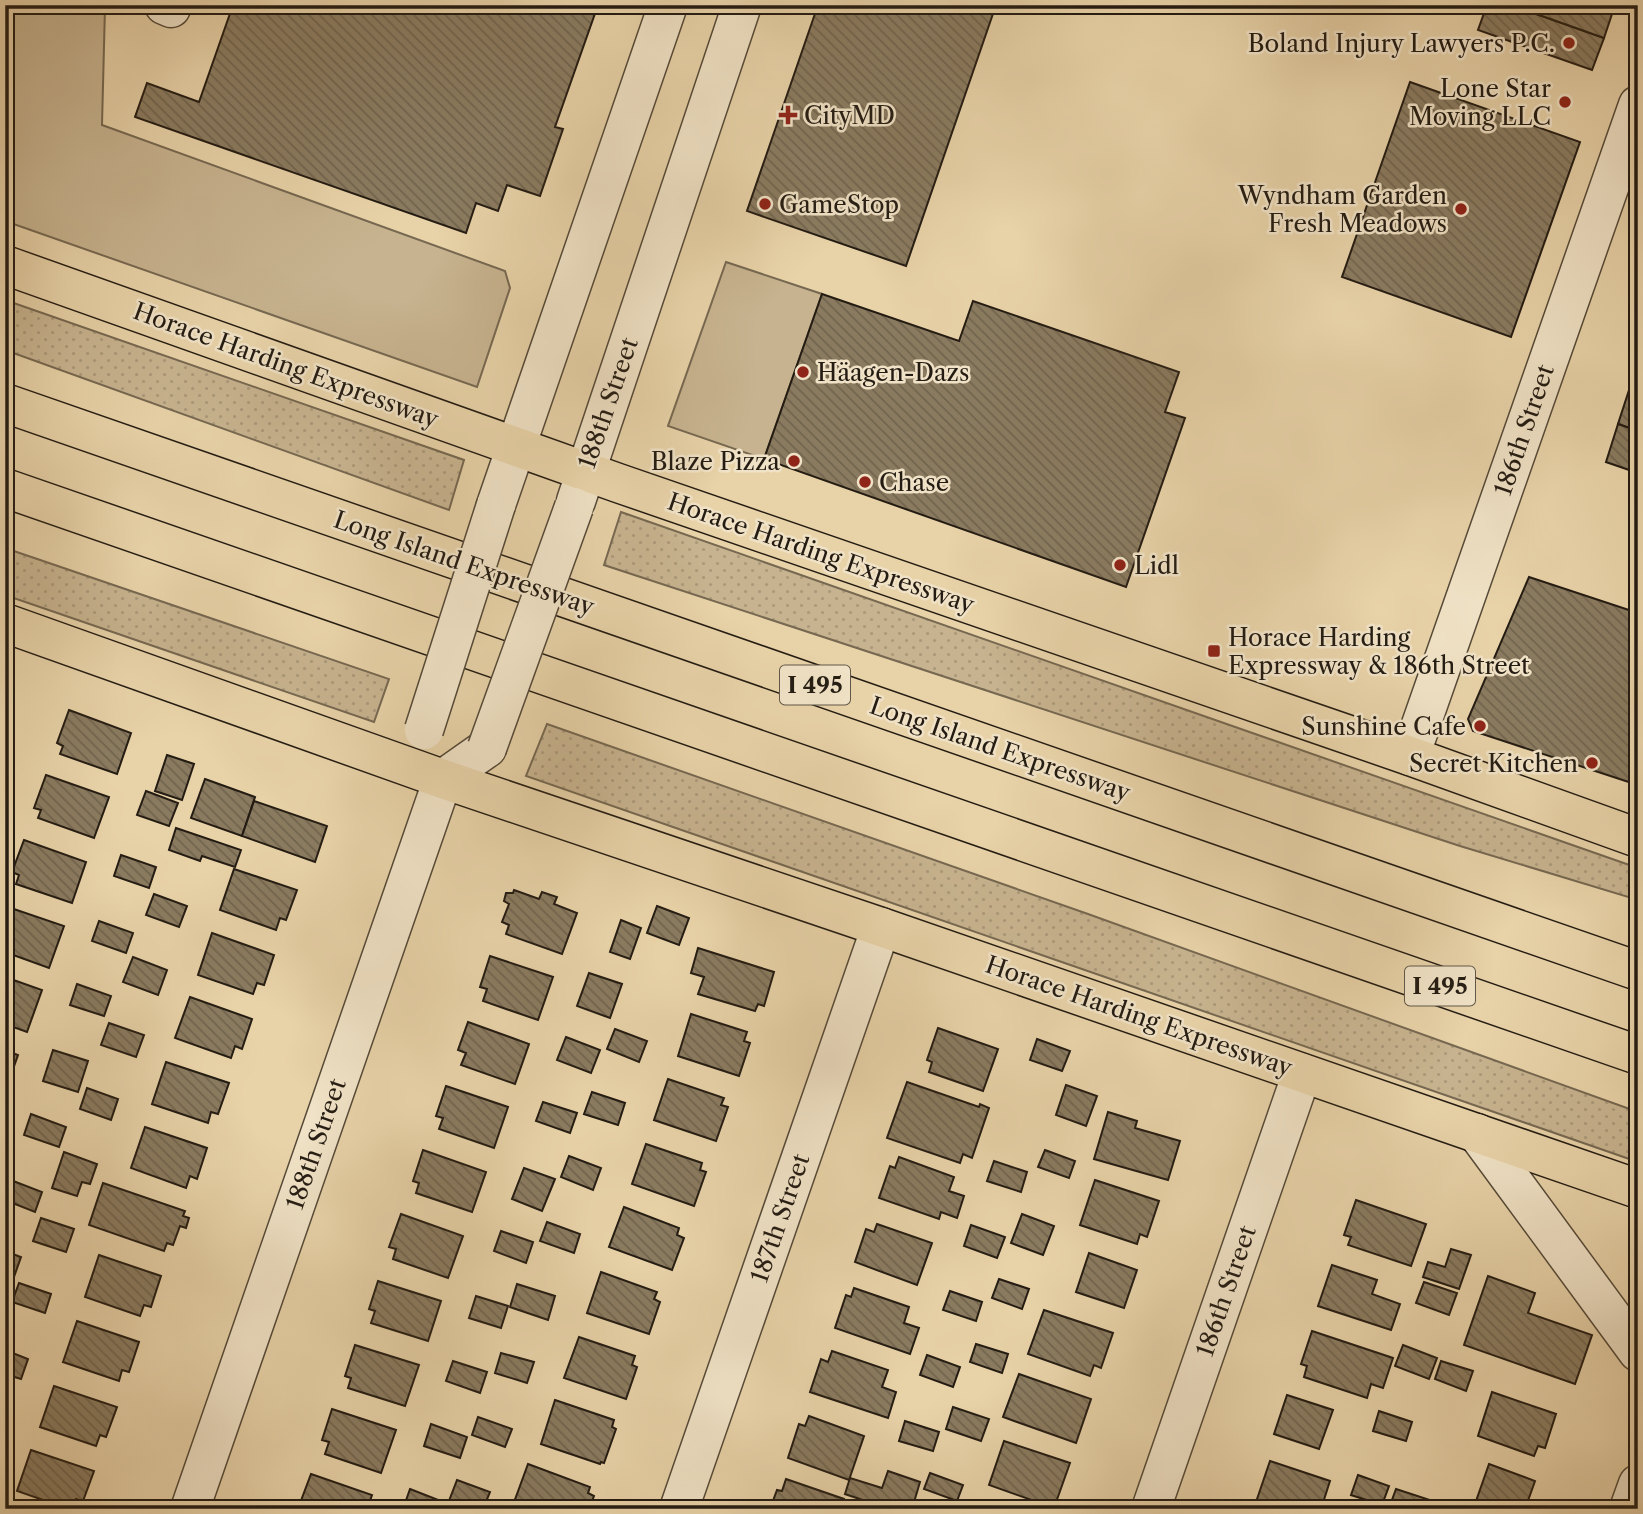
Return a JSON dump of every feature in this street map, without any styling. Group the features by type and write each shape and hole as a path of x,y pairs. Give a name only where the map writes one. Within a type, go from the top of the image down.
{"main road":[{"name":"Horace Harding Expressway","path":"5,265 515,447 579,489 1410,756 1638,838"},
{"name":"Long Island Expressway","path":"5,403 1633,969"},
{"name":"I 495","path":"5,488 1638,1055"},
{"name":"Horace Harding Expressway","path":"6,625 443,779 881,927 1638,1189"}],"street":[{"path":"164,5 171,8 172,5"},
{"path":"443,779 424,730 515,447 668,5"},
{"name":"188th Street","path":"190,1509 443,779 487,748 579,489 742,5"},
{"name":"186th Street","path":"1410,756 1638,105"},
{"name":"187th Street","path":"679,1509 881,927"},
{"name":"186th Street","path":"1150,1509 1302,1073"},
{"path":"1477,1133 1638,1352"},
{"path":"1629,1509 1638,1484"}],"shaded area":[{"path":"5,5 105,7 102,125 505,271 510,288 477,387 5,221"},
{"path":"726,262 822,294 764,459 668,426"},
{"path":"5,300 464,460 449,510 5,350"},
{"path":"621,512 1638,868 1638,900 1460,846 604,565"},
{"path":"5,548 389,679 374,722 5,595"},
{"path":"547,724 1088,914 1638,1112 1638,1162 526,776"}],"building":[{"path":"233,5 598,5 555,127 563,129 540,196 507,185 498,211 476,203 466,233 135,117 147,83 199,102"},
{"path":"818,5 996,5 906,266 747,211"},
{"path":"1487,5 1511,5 1604,38 1592,70 1478,30"},
{"path":"1511,5 1615,5 1604,38"},
{"name":"Wyndham Garden Fresh Meadows","path":"1410,82 1580,142 1511,337 1342,277"},
{"path":"822,294 959,341 973,301 1179,372 1165,412 1185,418 1126,587 764,459"},
{"path":"1631,384 1638,386 1638,431 1618,424"},
{"path":"1618,424 1638,431 1638,473 1606,462"},
{"path":"1529,577 1638,613 1638,785 1473,731 1468,719"},
{"path":"69,710 131,733 117,774 60,754 63,746 57,743"},
{"path":"167,755 194,764 182,800 155,791"},
{"path":"46,775 109,797 94,838 38,818 41,810 34,808"},
{"path":"205,779 255,797 242,836 191,818"},
{"path":"146,791 178,803 169,826 137,815"},
{"path":"254,801 327,826 315,862 242,836"},
{"path":"176,828 241,850 235,867 202,856 200,861 169,850"},
{"path":"24,840 86,862 72,903 16,884 19,875 12,872"},
{"path":"121,855 156,867 149,888 114,876"},
{"path":"234,869 297,890 286,920 280,918 276,930 220,910"},
{"path":"514,890 539,899 542,892 557,897 554,904 577,913 562,954 506,934 509,925 502,922 509,904 504,901 506,893 513,893"},
{"path":"154,894 187,906 179,927 146,915"},
{"path":"5,906 64,926 49,968 5,952"},
{"path":"657,906 689,918 679,945 647,933"},
{"path":"621,920 641,928 630,959 610,952"},
{"path":"99,921 133,933 126,953 92,941"},
{"path":"212,933 274,955 264,985 257,983 253,994 198,975"},
{"path":"698,948 774,972 764,1006 758,1004 755,1011 698,994 704,977 691,973"},
{"path":"490,956 553,977 538,1020 483,1001 487,989 480,987"},
{"path":"133,957 167,970 158,995 123,982"},
{"path":"589,973 622,984 610,1018 577,1006"},
{"path":"5,977 42,990 27,1032 5,1024"},
{"path":"77,984 111,996 104,1016 70,1005"},
{"path":"190,997 252,1019 242,1049 235,1046 231,1058 175,1038"},
{"path":"691,1014 747,1032 744,1041 750,1043 739,1076 678,1056"},
{"path":"468,1022 529,1044 515,1084 461,1065 466,1053 458,1050"},
{"path":"109,1023 144,1035 136,1057 101,1045"},
{"path":"938,1028 998,1049 983,1091 929,1072 932,1062 927,1060"},
{"path":"615,1029 647,1041 639,1062 607,1049"},
{"path":"566,1037 600,1050 591,1073 557,1060"},
{"path":"1037,1039 1070,1051 1062,1071 1030,1060"},
{"path":"5,1050 18,1055 5,1092"},
{"path":"53,1050 88,1061 78,1092 43,1081"},
{"path":"166,1062 229,1083 218,1114 211,1112 208,1123 152,1104"},
{"path":"668,1079 724,1098 721,1105 728,1107 716,1141 654,1120"},
{"path":"907,1082 989,1108 972,1158 963,1154 960,1163 887,1138"},
{"path":"1066,1085 1097,1096 1086,1126 1056,1115"},
{"path":"446,1086 508,1107 494,1148 439,1129 443,1118 436,1116"},
{"path":"87,1088 118,1099 111,1120 80,1109"},
{"path":"592,1092 625,1103 618,1125 584,1114"},
{"path":"543,1102 577,1113 570,1133 536,1121"},
{"path":"1108,1112 1137,1121 1135,1128 1180,1141 1168,1180 1094,1159"},
{"path":"31,1114 66,1127 59,1147 24,1135"},
{"path":"145,1127 207,1148 197,1179 190,1176 186,1188 131,1168"},
{"path":"646,1144 702,1163 700,1170 706,1172 694,1206 632,1184"},
{"path":"423,1150 486,1172 472,1212 416,1193 419,1183 413,1181"},
{"path":"1045,1150 1075,1161 1069,1178 1038,1167"},
{"path":"64,1152 97,1164 90,1184 82,1182 77,1196 52,1188"},
{"path":"569,1156 601,1168 593,1190 561,1177"},
{"path":"899,1157 954,1177 949,1191 964,1196 957,1218 941,1212 939,1219 879,1198 890,1166 895,1168"},
{"path":"994,1161 1027,1172 1021,1192 987,1181"},
{"path":"524,1168 555,1179 542,1211 512,1199"},
{"path":"8,1179 42,1192 35,1212 5,1200"},
{"path":"1095,1180 1159,1201 1147,1237 1140,1234 1137,1244 1080,1225"},
{"path":"103,1183 185,1211 183,1216 189,1218 186,1228 180,1226 173,1245 167,1243 164,1251 89,1225"},
{"path":"1356,1200 1426,1224 1411,1266 1348,1245 1351,1237 1344,1235"},
{"path":"624,1207 679,1228 677,1235 684,1238 672,1270 609,1247"},
{"path":"401,1214 463,1236 448,1278 393,1259 396,1249 389,1247"},
{"path":"1022,1214 1054,1226 1043,1255 1011,1243"},
{"path":"41,1218 74,1229 66,1252 33,1241"},
{"path":"547,1222 580,1234 574,1253 540,1241"},
{"path":"877,1224 932,1243 917,1285 855,1262 866,1229 874,1232"},
{"path":"971,1225 1005,1237 997,1258 964,1246"},
{"path":"501,1231 533,1242 526,1263 494,1251"},
{"path":"1451,1249 1471,1255 1459,1289 1423,1277 1428,1262 1445,1267"},
{"path":"5,1251 21,1257 14,1277 5,1273"},
{"path":"1089,1253 1137,1270 1124,1308 1076,1292"},
{"path":"99,1255 161,1276 151,1307 144,1305 140,1316 85,1297"},
{"path":"1332,1265 1377,1280 1372,1294 1400,1304 1391,1330 1318,1306"},
{"path":"601,1272 657,1292 654,1299 660,1302 649,1334 587,1313"},
{"path":"1488,1276 1535,1293 1528,1313 1592,1335 1575,1384 1464,1345"},
{"path":"999,1279 1029,1289 1022,1309 992,1298"},
{"path":"378,1281 441,1301 428,1341 371,1323 375,1311 369,1309"},
{"path":"1424,1282 1457,1293 1449,1315 1416,1303"},
{"path":"19,1283 51,1294 45,1313 12,1302"},
{"path":"517,1284 555,1296 548,1320 510,1307"},
{"path":"854,1288 909,1307 904,1323 919,1328 910,1354 835,1328 846,1295 851,1297"},
{"path":"950,1291 982,1302 976,1321 943,1310"},
{"path":"476,1296 508,1306 501,1328 469,1318"},
{"path":"1044,1310 1113,1333 1101,1368 1094,1365 1090,1376 1028,1354"},
{"path":"77,1321 139,1342 129,1372 122,1370 119,1381 63,1362"},
{"path":"1312,1331 1393,1358 1383,1388 1371,1384 1367,1398 1304,1377 1307,1366 1301,1364"},
{"path":"579,1337 635,1356 632,1365 637,1367 626,1399 564,1378"},
{"path":"976,1344 1008,1354 1002,1373 970,1362"},
{"path":"355,1345 419,1365 405,1406 348,1388 351,1378 345,1376"},
{"path":"1403,1345 1437,1358 1429,1379 1395,1366"},
{"path":"5,1350 28,1359 21,1379 5,1374"},
{"path":"832,1351 888,1370 882,1387 896,1392 888,1418 810,1392 821,1359 828,1362"},
{"path":"501,1353 534,1362 527,1383 495,1373"},
{"path":"927,1355 960,1367 953,1387 920,1375"},
{"path":"453,1361 487,1372 480,1393 446,1381"},
{"path":"1441,1361 1473,1371 1466,1391 1435,1379"},
{"path":"1019,1374 1091,1399 1076,1443 1003,1417"},
{"path":"54,1386 117,1407 106,1437 100,1435 96,1446 40,1427"},
{"path":"1492,1392 1556,1414 1545,1448 1538,1446 1534,1456 1478,1436"},
{"path":"1287,1395 1333,1410 1319,1449 1274,1434"},
{"path":"555,1400 614,1420 612,1427 616,1429 604,1463 600,1464 541,1444"},
{"path":"953,1407 989,1419 981,1441 946,1429"},
{"path":"332,1409 396,1430 381,1473 325,1454 329,1442 322,1440"},
{"path":"1379,1411 1412,1422 1406,1441 1373,1431"},
{"path":"809,1416 864,1436 849,1480 788,1458 799,1424 805,1426"},
{"path":"478,1417 512,1429 505,1447 472,1435"},
{"path":"905,1421 939,1432 933,1451 899,1441"},
{"path":"431,1424 467,1437 460,1458 424,1446"},
{"path":"1004,1441 1070,1463 1054,1508 989,1485"},
{"path":"31,1450 94,1471 83,1501 76,1499 74,1509 17,1491"},
{"path":"1270,1461 1330,1481 1321,1509 1266,1509 1255,1505"},
{"path":"528,1464 590,1487 588,1493 594,1496 589,1509 523,1509 513,1505"},
{"path":"1489,1464 1535,1481 1525,1509 1488,1509 1475,1504"},
{"path":"888,1471 920,1482 912,1509 889,1509 845,1494 850,1478 882,1488"},
{"path":"930,1473 963,1485 957,1501 924,1489"},
{"path":"311,1474 372,1495 367,1509 305,1509 299,1506"},
{"path":"1358,1475 1389,1486 1382,1505 1351,1495"},
{"path":"786,1479 844,1499 841,1509 770,1509 777,1490 782,1491"},
{"path":"457,1480 490,1492 483,1509 472,1509 449,1501"},
{"path":"410,1489 441,1501 438,1509 403,1509"},
{"path":"1396,1489 1430,1500 1426,1509 1389,1508"}],"place":[{"name":"Boland Injury Lawyers P.C.","path":"1569,43"},
{"name":"Lone Star Moving LLC","path":"1565,102"},
{"name":"CityMD","path":"788,115"},
{"name":"GameStop","path":"765,204"},
{"name":"Wyndham Garden Fresh Meadows","path":"1461,209"},
{"name":"Häagen-Dazs","path":"803,372"},
{"name":"Blaze Pizza","path":"794,461"},
{"name":"Chase","path":"865,482"},
{"name":"Lidl","path":"1120,565"},
{"name":"Horace Harding Expressway & 186th Street","path":"1214,651"},
{"name":"Sunshine Cafe","path":"1480,726"},
{"name":"Secret Kitchen","path":"1592,763"}]}
